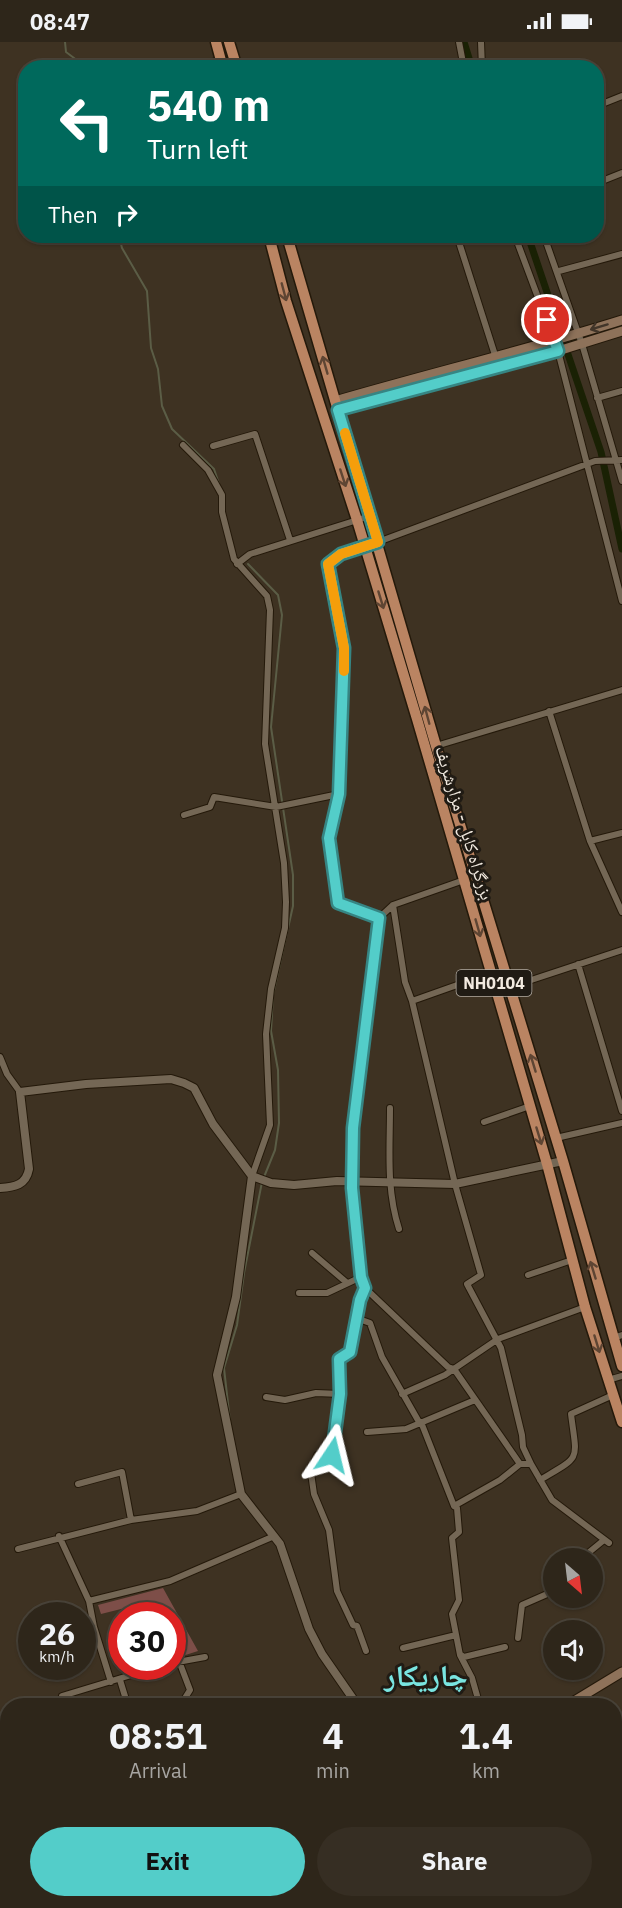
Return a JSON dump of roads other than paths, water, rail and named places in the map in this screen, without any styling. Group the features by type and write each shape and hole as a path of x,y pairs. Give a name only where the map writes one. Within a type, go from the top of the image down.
{"highway":[{"path":"216,42 221,60"},
{"path":"229,42 235,60"},
{"name":"بزرگراه کابل - مزارشریف","path":"271,243 286,300 357,520 548,1164 585,1307 622,1422"},
{"name":"بزرگراه کابل - مزارشریف","path":"289,243 436,746 618,1336 622,1366"}],"main road":[{"path":"337,405 558,346 578,334 622,320"},
{"path":"337,405 495,355 581,344 622,331"},
{"path":"579,1698 622,1672"}],"street":[{"path":"459,42 462,60"},
{"path":"481,42 482,60"},
{"path":"604,103 622,96"},
{"path":"604,180 622,173"},
{"path":"459,243 495,355"},
{"path":"518,243 558,346 592,463 622,601"},
{"path":"547,243 559,271 622,481"},
{"path":"559,271 622,254"},
{"path":"597,398 622,391"},
{"path":"213,446 255,434 290,540"},
{"path":"183,445 208,470 222,495 222,512 237,564 267,596 270,610 265,744 280,806 284,863 285,928 271,989 266,1034 270,1125 256,1176 236,1297 217,1375 241,1494 272,1537 280,1544 309,1629 322,1654 352,1698"},
{"path":"379,918 338,903 329,838 339,794 344,648 328,564 341,554 364,544 378,542 592,463 617,460"},
{"path":"237,564 250,554 370,516"},
{"path":"436,746 622,690"},
{"path":"549,711 590,841 622,912"},
{"path":"184,815 210,807 214,797 280,806 339,794"},
{"path":"590,841 622,833"},
{"path":"464,880 393,905 379,918 353,1128 352,1182 361,1277 365,1288 448,1367 454,1369 520,1464"},
{"path":"393,905 403,973 412,1001 455,1184 481,1275 467,1284 498,1340 511,1382 523,1447 531,1464 552,1500 607,1542 598,1548"},
{"path":"510,987 622,950"},
{"path":"578,964 622,1111"},
{"path":"412,1001 491,974"},
{"path":"0,1057 7,1074 20,1092 29,1169 27,1179 21,1184 0,1188"},
{"path":"20,1092 171,1079 184,1083 194,1088 218,1132 256,1176 271,1183 455,1184 563,1161"},
{"path":"484,1122 530,1106"},
{"path":"390,1108 389,1182 392,1205 399,1229"},
{"path":"556,1138 622,1123"},
{"path":"312,1253 346,1282"},
{"path":"528,1275 572,1260"},
{"path":"299,1293 327,1293 346,1282 361,1277"},
{"path":"365,1288 356,1318 350,1352 339,1359 340,1394 332,1455 317,1455 311,1473 314,1494 329,1530 337,1591 353,1625 357,1626 366,1651"},
{"path":"402,1394 454,1369 498,1340 585,1307"},
{"path":"356,1318 370,1323 382,1357 420,1422 457,1509 459,1532 452,1538 459,1600 452,1614 460,1655 472,1678 478,1698"},
{"path":"608,1380 622,1376"},
{"path":"266,1397 285,1400 322,1393 340,1394"},
{"path":"540,1480 573,1460 576,1453 571,1414 613,1395"},
{"path":"367,1432 406,1429 476,1400"},
{"path":"454,1506 500,1480 520,1464 531,1464"},
{"path":"78,1484 122,1472 131,1520"},
{"path":"18,1549 59,1536 131,1520 197,1511 241,1494"},
{"path":"59,1536 89,1601 94,1627 111,1682"},
{"path":"89,1601 180,1577 272,1537"},
{"path":"518,1638 522,1605 543,1596"},
{"path":"403,1648 456,1635"},
{"path":"460,1655 464,1658 505,1647"},
{"path":"186,1660 205,1657"},
{"path":"62,1696 120,1680 126,1698"},
{"path":"185,1680 190,1690 185,1698"}],"waterway":[{"path":"65,42 66,52 77,60"},
{"path":"464,42 470,60"},
{"path":"121,243 147,291 151,348 158,369 162,406 172,429 214,469 219,484"},
{"path":"530,243 601,452 622,549"},
{"path":"248,564 278,595 282,615 271,727 293,875 293,906 273,995 271,1031 278,1070 279,1123 275,1150 264,1177"},
{"path":"230,1421 224,1368 237,1325 244,1273 262,1182"}],"district":[{"name":"چاریکار","path":"426,1676"}]}
